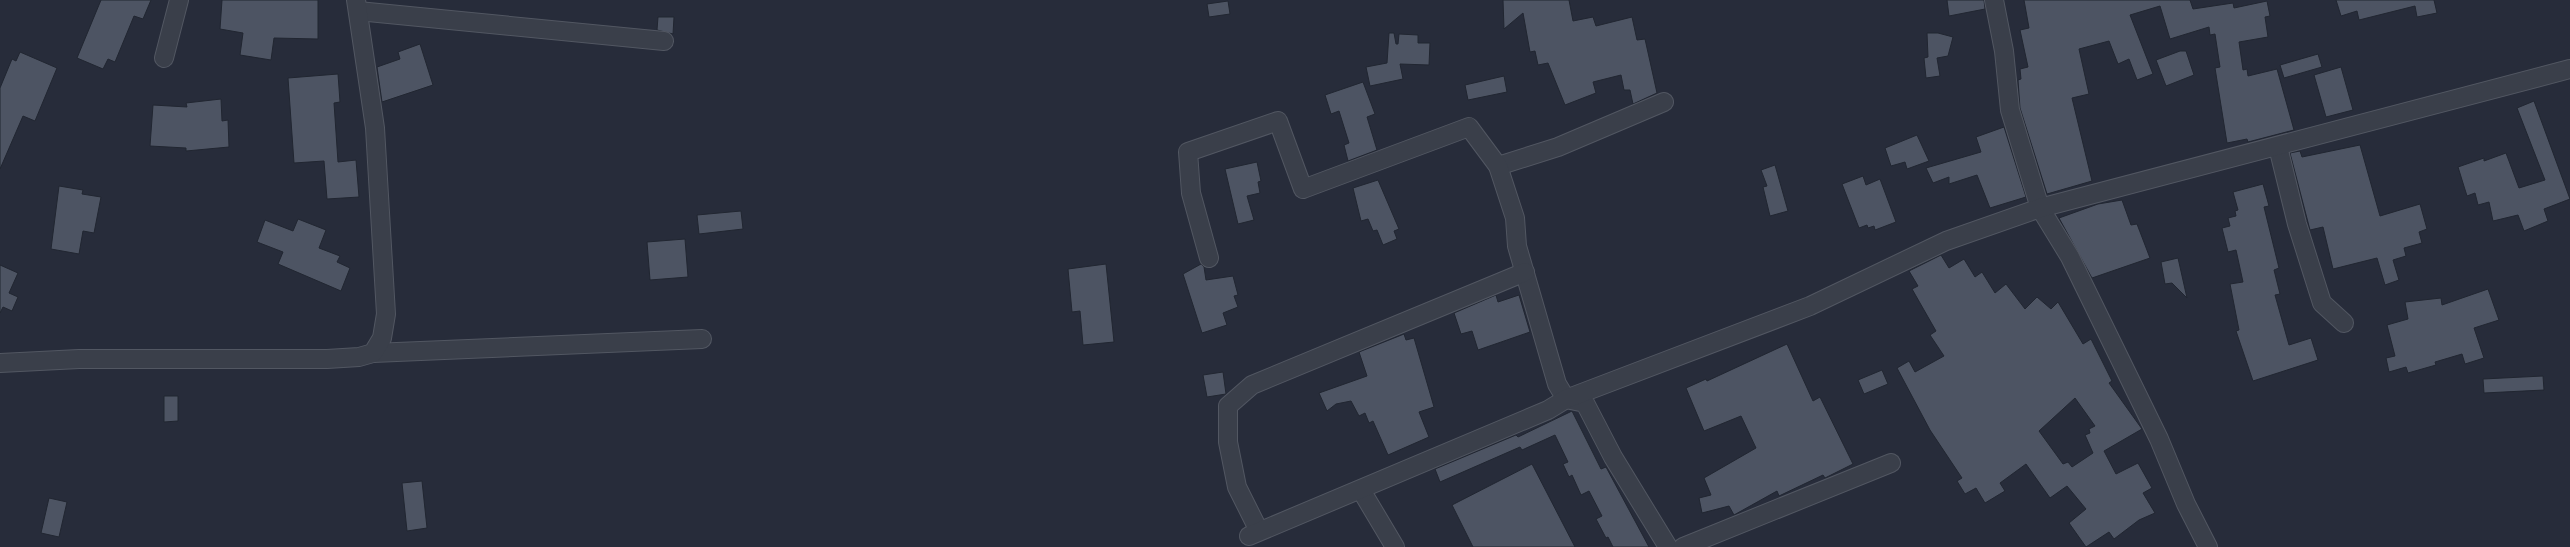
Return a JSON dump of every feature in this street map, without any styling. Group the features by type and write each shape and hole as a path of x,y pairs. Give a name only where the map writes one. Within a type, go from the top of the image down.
{"street":[{"path":"164,58 179,0"},
{"path":"1994,0 2004,51 2010,110 2040,208 2070,257 2159,439 2186,504 2208,547"},
{"path":"373,353 382,338 386,314 375,128 357,5 664,41"},
{"path":"1525,272 1252,385 1228,406 1228,442 1237,487 1254,534 1548,410 1566,399 1810,306 1946,241 2040,208 2570,69"},
{"path":"1498,166 1558,147 1664,102"},
{"path":"1209,258 1191,192 1188,152 1278,121 1303,189 1469,127 1498,166 1515,218 1517,246 1557,384 1566,399 1585,403 1613,457 1668,547"},
{"path":"2278,147 2297,224 2322,303 2344,324"},
{"path":"0,363 79,359 327,359 359,357 373,353 702,338"},
{"path":"1684,547 1891,464"},
{"path":"1361,490 1396,547"}],"building":[{"path":"101,0 151,0 143,19 134,16 115,62 108,59 103,69 77,58"},
{"path":"222,0 318,0 318,39 274,38 271,60 240,55 243,33 220,29"},
{"path":"1503,0 1569,0 1573,21 1593,17 1596,26 1632,17 1637,40 1645,39 1657,93 1633,104 1630,90 1624,90 1621,75 1593,82 1596,93 1565,105 1548,63 1538,65 1535,51 1530,52 1523,13 1504,29"},
{"path":"1947,0 1984,0 1985,9 1949,16"},
{"path":"2024,0 2190,0 2193,9 2233,3 2234,8 2267,1 2270,16 2265,17 2268,37 2239,42 2243,70 2247,69 2248,76 2277,69 2294,130 2248,142 2247,139 2227,143 2215,68 2220,67 2215,34 2210,35 2209,27 2170,39 2160,6 2130,15 2153,74 2137,80 2129,59 2118,64 2109,41 2079,49 2089,94 2072,98 2092,181 2047,194 2020,108 2018,80 2021,79 2020,69 2028,67 2020,30 2029,28"},
{"path":"2336,0 2434,0 2437,13 2417,17 2415,6 2359,20 2357,11 2341,16"},
{"path":"1228,1 1230,14 1209,17 1207,4"},
{"path":"658,17 674,17 673,34 657,30"},
{"path":"1389,33 1394,33 1396,44 1398,44 1399,34 1418,35 1418,43 1430,43 1429,65 1400,64 1403,79 1370,86 1366,67 1387,63"},
{"path":"1927,33 1938,33 1953,37 1948,56 1937,58 1940,76 1926,78 1924,58 1928,57"},
{"path":"420,44 433,85 382,102 377,67 400,59 398,52"},
{"path":"2180,51 2186,51 2194,75 2166,86 2156,60"},
{"path":"20,52 57,68 35,121 23,116 0,169 0,88 12,59 16,61"},
{"path":"2318,54 2322,67 2284,78 2280,65"},
{"path":"2341,67 2353,110 2326,117 2314,75"},
{"path":"338,74 340,102 334,103 338,162 356,160 359,197 327,199 324,161 294,163 288,78"},
{"path":"1504,76 1507,92 1468,100 1465,85"},
{"path":"1363,82 1375,114 1367,117 1377,150 1348,161 1344,145 1349,143 1339,111 1331,114 1325,95"},
{"path":"221,99 222,121 228,120 229,147 186,151 186,148 150,146 153,105 187,107 186,103"},
{"path":"2534,101 2570,199 2544,209 2548,221 2524,231 2518,215 2493,221 2489,202 2478,205 2475,193 2467,196 2458,167 2484,158 2484,161 2506,153 2519,188 2545,180 2517,108"},
{"path":"2004,127 2026,197 1990,208 1977,175 1949,184 1949,177 1933,183 1926,168 1981,152 1976,137"},
{"path":"1917,135 1929,161 1907,169 1905,162 1891,166 1885,148"},
{"path":"2360,145 2380,216 2420,204 2427,229 2419,232 2422,243 2404,248 2406,256 2393,260 2399,280 2385,285 2377,258 2333,269 2323,227 2310,230 2290,153 2300,151 2302,157"},
{"path":"1257,162 1261,181 1258,182 1260,193 1247,196 1254,220 1238,224 1225,169"},
{"path":"1775,165 1788,211 1770,216 1763,187 1767,186 1761,170"},
{"path":"1863,176 1866,185 1880,179 1896,222 1875,230 1874,226 1868,228 1867,225 1859,228 1842,184"},
{"path":"1378,180 1399,229 1394,231 1397,239 1383,245 1377,230 1373,231 1368,219 1361,221 1353,188"},
{"path":"2263,184 2269,206 2264,207 2279,268 2274,270 2280,294 2275,295 2289,345 2311,338 2318,360 2253,381 2236,331 2239,330 2230,284 2243,282 2236,250 2228,252 2222,228 2230,226 2228,218 2236,216 2235,211 2238,210 2233,192"},
{"path":"59,186 83,190 82,194 101,197 94,233 83,231 79,254 51,249"},
{"path":"2122,200 2131,225 2137,224 2150,258 2092,278 2059,218 2098,204"},
{"path":"741,211 743,229 699,234 697,215"},
{"path":"298,219 326,230 319,248 340,256 337,262 350,268 341,291 278,264 283,252 257,242 265,220 293,231"},
{"path":"685,239 688,277 650,280 647,242"},
{"path":"1941,255 1949,268 1964,259 1975,277 1982,272 1995,293 2006,284 2025,309 2037,297 2051,309 2058,302 2083,344 2091,339 2112,381 2109,383 2142,429 2104,451 2116,474 2138,463 2152,488 2143,493 2155,513 2139,520 2114,539 2109,532 2086,547 2069,523 2086,509 2067,486 2050,498 2026,464 2000,483 2005,491 1985,503 1976,488 1965,494 1957,481 1962,478 1930,430 1897,368 1909,361 1915,372 1944,356 1930,335 1936,331 1912,289 1918,286 1909,271","holes":["2075,398 2095,426 2089,429 2090,433 2085,435 2093,453 2072,467 2068,462 2063,464 2039,431"]},
{"path":"2178,258 2187,298 2172,283 2165,284 2161,262"},
{"path":"1106,264 1114,342 1083,345 1080,311 1072,312 1068,269"},
{"path":"1201,264 1204,267 1206,280 1233,276 1238,295 1234,296 1238,307 1223,313 1227,325 1202,333 1183,274"},
{"path":"0,265 18,273 9,293 18,297 12,311 3,307 0,313"},
{"path":"2488,289 2499,320 2474,328 2484,358 2465,364 2462,354 2435,362 2436,365 2408,373 2406,367 2389,372 2386,358 2395,356 2387,325 2408,319 2405,302 2441,298 2442,305"},
{"path":"1496,295 1498,302 1519,295 1530,332 1478,350 1472,331 1461,334 1454,313"},
{"path":"1404,334 1406,340 1414,338 1434,407 1419,412 1429,437 1388,455 1373,421 1369,423 1365,413 1359,416 1351,401 1336,404 1327,411 1319,393 1367,376 1359,352"},
{"path":"1787,344 1813,401 1820,397 1853,464 1825,478 1823,475 1779,496 1777,491 1734,515 1729,506 1702,513 1699,498 1711,495 1704,478 1756,448 1741,416 1704,431 1686,388 1706,379 1707,381"},
{"path":"1882,370 1888,384 1864,394 1858,380"},
{"path":"1223,372 1226,394 1207,397 1203,375"},
{"path":"2543,376 2544,390 2484,393 2483,379"},
{"path":"164,396 178,396 178,421 164,422"},
{"path":"1572,411 1601,469 1606,467 1649,547 1613,547 1596,519 1602,516 1589,491 1581,495 1572,475 1569,477 1563,464 1568,462 1555,435 1522,450 1520,447 1440,482 1435,469 1516,435 1518,437"},
{"path":"1532,464 1575,547 1473,547 1452,505"},
{"path":"422,481 427,528 407,531 402,483"},
{"path":"49,498 67,502 59,537 41,533"}]}
